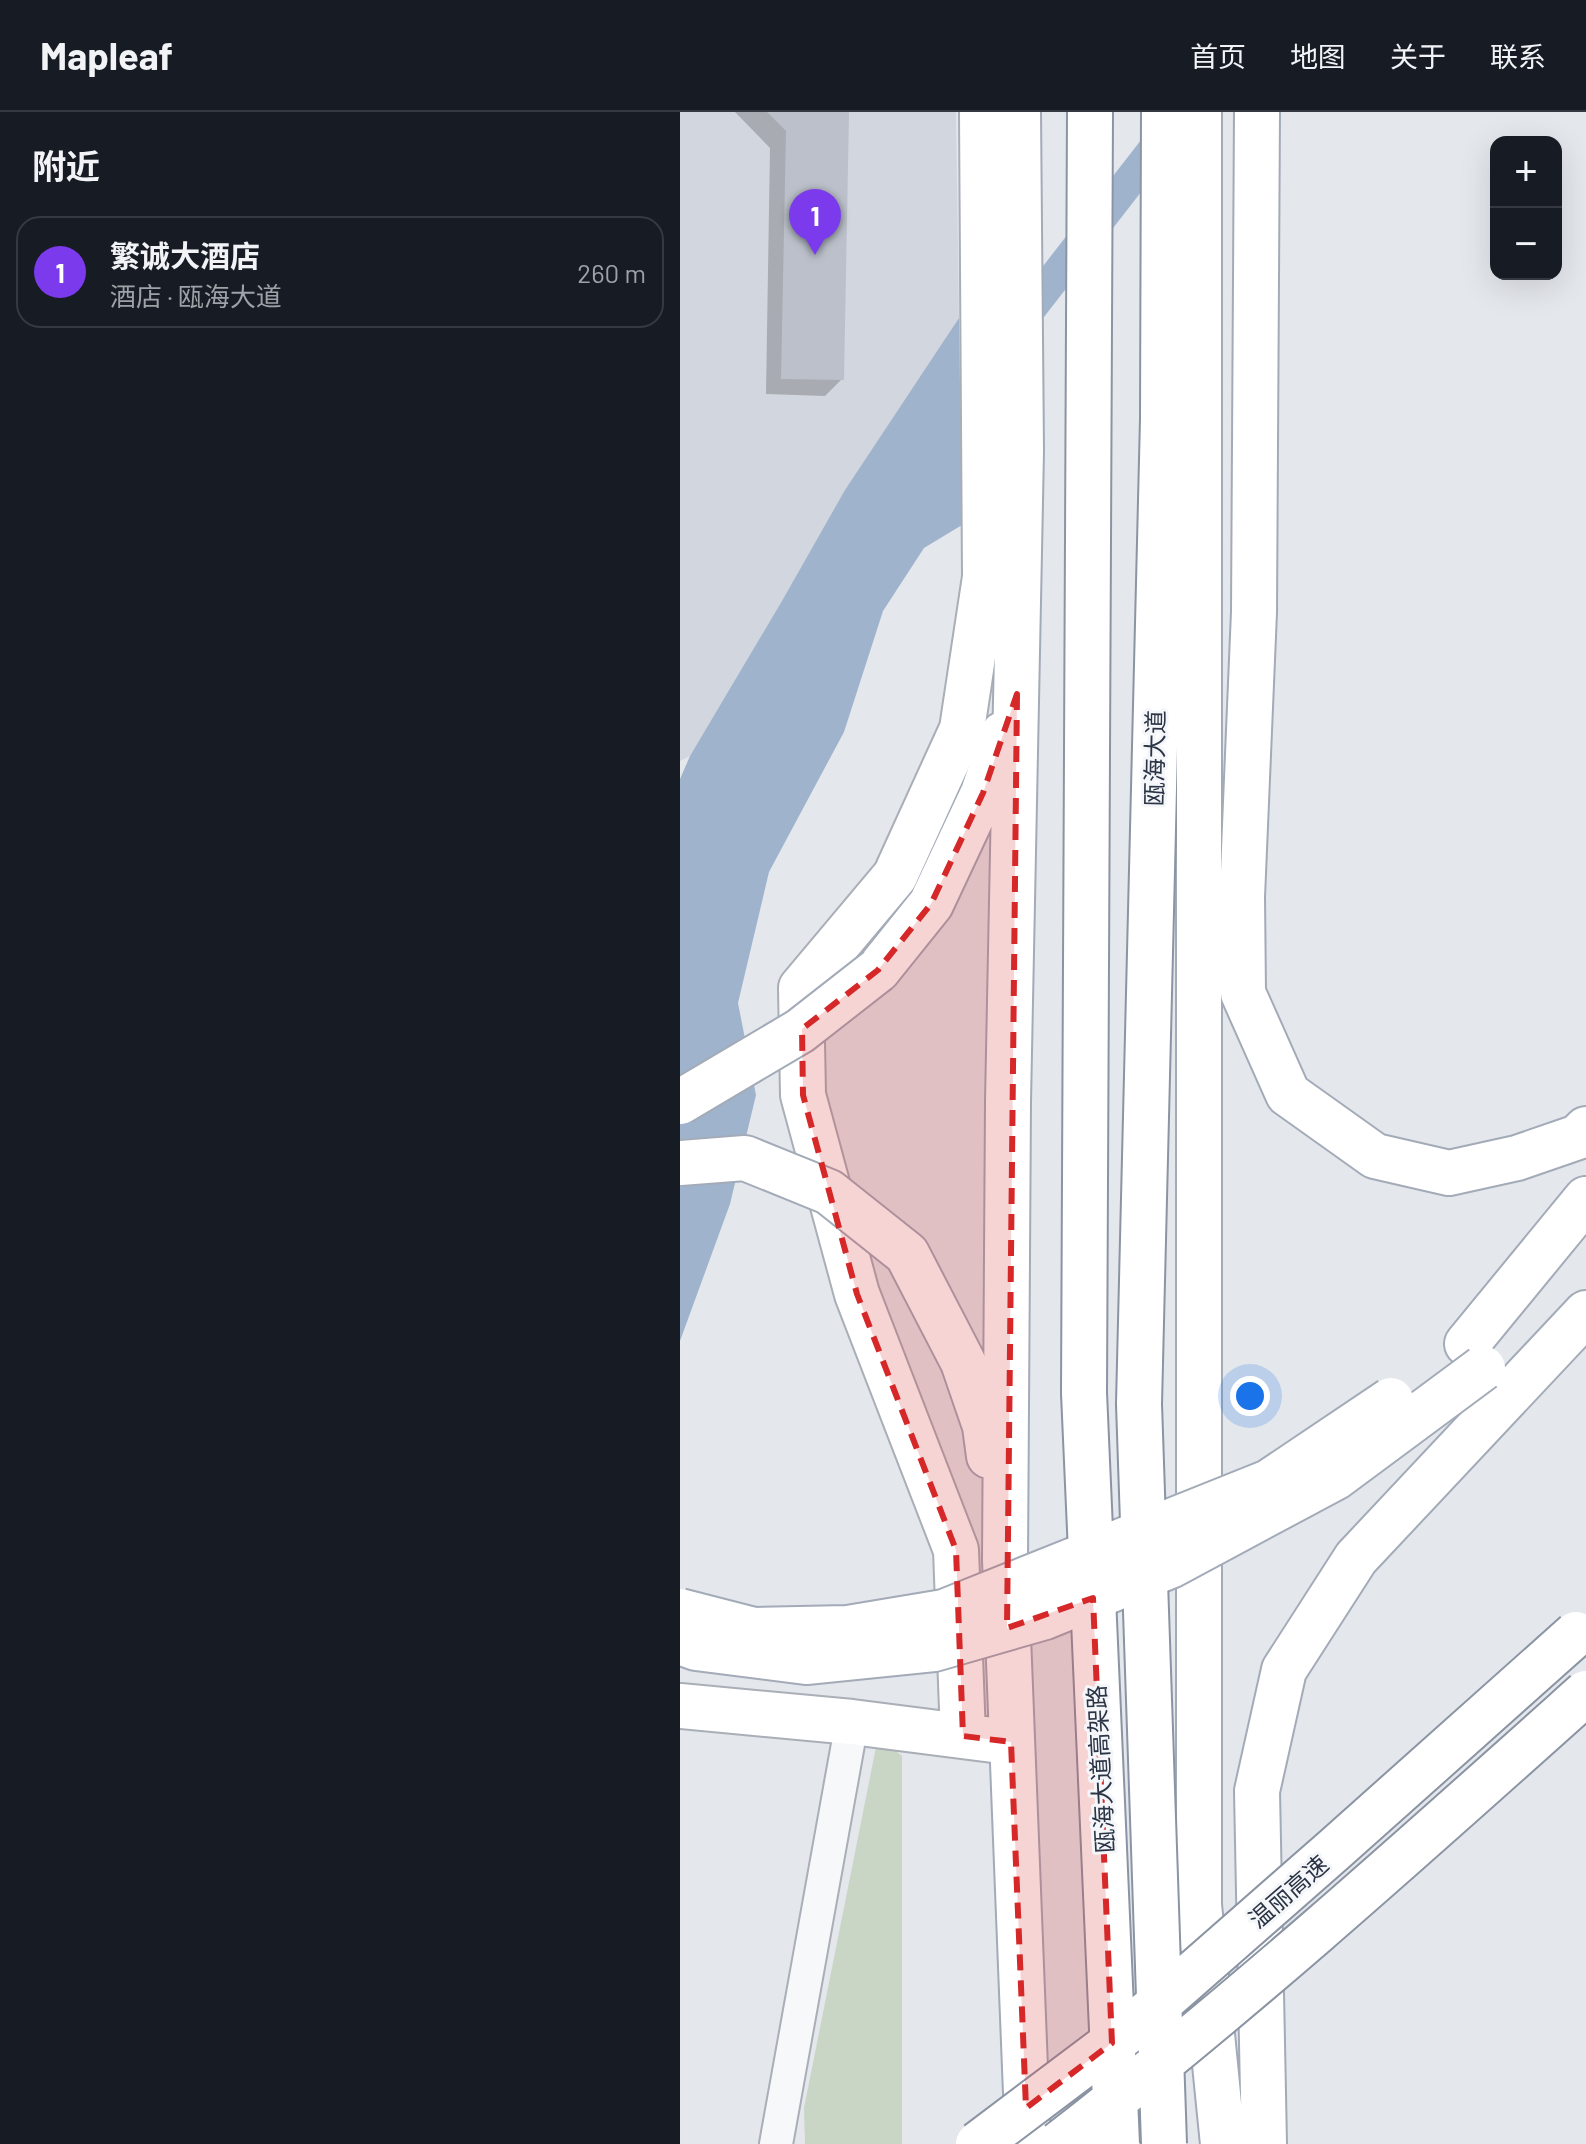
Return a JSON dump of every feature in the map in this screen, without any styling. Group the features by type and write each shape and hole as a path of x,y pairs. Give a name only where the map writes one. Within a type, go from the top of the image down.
{"main road":[{"path":"963,1736 956,1550 857,1294 803,1095 801,988 895,876 962,729 985,577 982,112"},
{"path":"1018,112 1021,451 1008,1086 1005,1560 1028,2144"},
{"name":"瓯海大道高架路","path":"1090,112 1084,1393 1117,2144"},
{"name":"瓯海大道","path":"1152,1775 1139,1404 1163,419 1164,112"},
{"path":"1199,112 1199,1905 1223,2144"},
{"path":"1257,114 1254,612 1242,897 1243,993 1288,1094 1375,1156 1449,1173 1517,1158 1578,1137 1586,1129"},
{"path":"680,1102 800,1031 878,970 931,904 983,793 1017,694"},
{"path":"680,1163 745,1158 829,1192 907,1254 963,1362 985,1426 1005,1560"},
{"path":"680,1611 754,1630 848,1628 944,1612 1269,1482 1370,1416 1475,1356 1586,1199"},
{"path":"680,1642 696,1648 806,1662 934,1649 1045,1617 1170,1566 1336,1477 1475,1356 1586,1242"},
{"path":"1264,2144 1257,1791 1284,1670 1356,1558 1586,1313"},
{"name":"温丽高速","path":"978,2144 1124,2034 1581,1629"},
{"name":"温丽高速","path":"1059,2144 1145,2077 1364,1892 1586,1693"},
{"path":"680,1706 852,1722 1011,1742"},
{"path":"1152,1775 1164,2144"},
{"path":"1152,1775 1186,2144"}],"street":[{"path":"776,2144 852,1722"}],"highlighted area":[{"path":"1017,694 1007,1628 1093,1598 1112,2043 1026,2108 1011,1742 963,1736 956,1550 857,1294 803,1095 802,1029 878,970 931,904 983,793"}],"shaded area":[{"path":"680,112 956,112 959,318 690,756 680,761"}],"green space":[{"path":"878,1737 902,1756 902,2144 805,2144 804,2108"}],"water":[{"path":"959,318 962,525 924,548 883,611 844,732 769,872 738,1003 756,1095 730,1204 680,1341 680,779 690,756 845,490"}],"building":[{"path":"767,112 849,112 844,380 781,379 786,131"}],"waterway":[{"path":"1016,327 1169,130"}],"place":[{"name":"繁诚大酒店","path":"815,255"}]}
